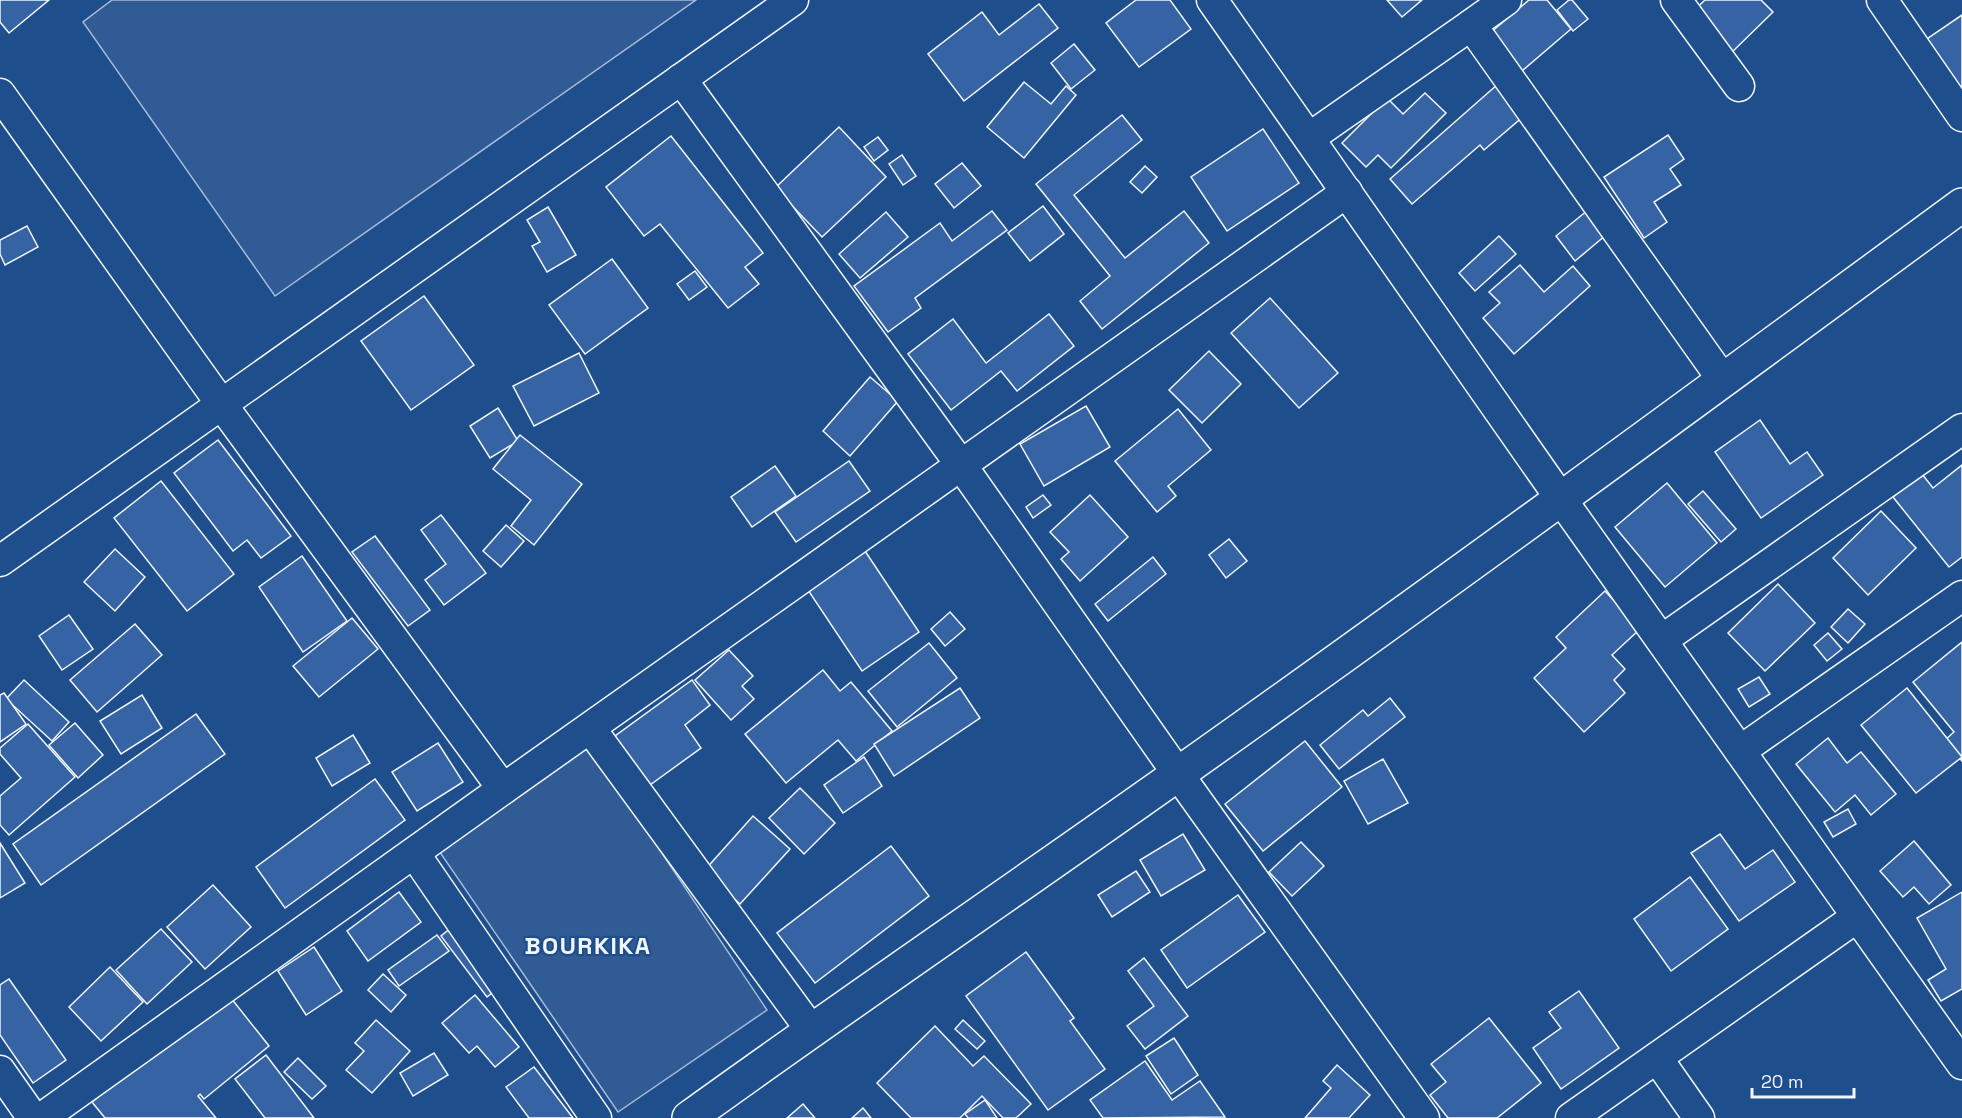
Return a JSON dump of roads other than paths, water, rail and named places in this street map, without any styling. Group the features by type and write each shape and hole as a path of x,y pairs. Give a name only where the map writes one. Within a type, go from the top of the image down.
{"main road":[{"path":"689,1118 1178,774 1561,499 1962,205"}],"street":[{"path":"0,561 793,0"},
{"path":"1212,0 1561,499 1962,1064"},
{"path":"1309,138 1506,0"},
{"path":"1676,0 1739,86"},
{"path":"1882,0 1962,116"},
{"path":"1471,25 1724,380"},
{"path":"681,79 961,465 1424,1118"},
{"path":"0,94 222,405 503,789"},
{"path":"42,1118 1347,192"},
{"path":"1662,640 1962,429"},
{"path":"1740,751 1962,596"},
{"path":"590,728 811,1030"},
{"path":"414,853 596,1118"},
{"path":"1571,1118 1857,917"},
{"path":"1657,1058 1699,1118"},
{"path":"0,1071 33,1118"}],"district":[{"name":"BOURKIKA","path":"588,945"}]}
